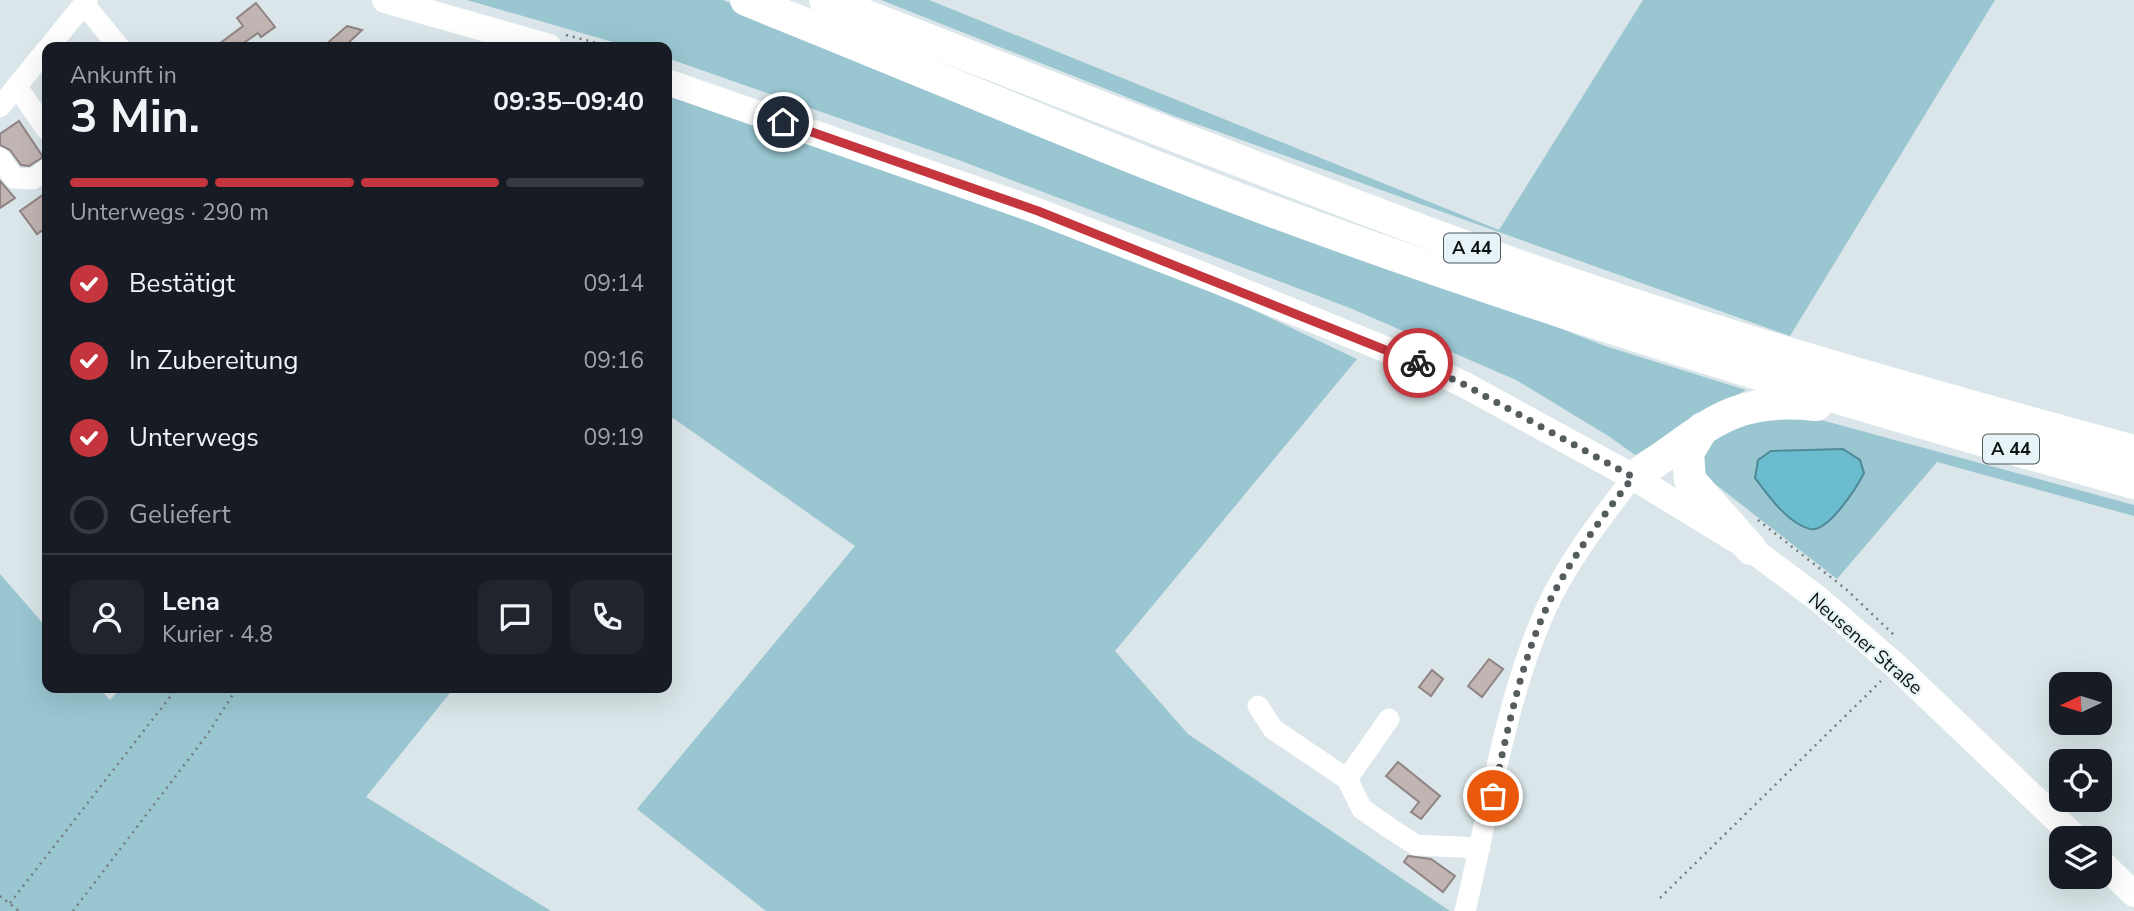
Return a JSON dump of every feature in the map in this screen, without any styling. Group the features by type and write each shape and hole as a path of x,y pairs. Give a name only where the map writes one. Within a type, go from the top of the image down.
{"highway":[{"name":"A 44","path":"746,0 1273,211 1580,317 1888,415 2134,483"},
{"name":"A 44","path":"825,0 1444,239 1811,362 2134,451"},
{"path":"1633,477 1732,412 1771,402 1814,404 1888,415"},
{"path":"1703,429 1688,453 1689,480 1751,549"}],"main road":[{"path":"385,0 532,42"},
{"name":"Neusener Straße","path":"672,84 1038,211 1407,358 1465,385 1633,477 1751,549 1817,598 1896,666 2063,826"},
{"path":"2112,873 2134,894"}],"street":[{"path":"53,42 86,2 115,42"},
{"path":"0,107 42,55"},
{"path":"16,87 42,123"},
{"path":"0,158 14,178 33,179 42,173"},
{"path":"1465,911 1510,720 1545,611 1588,538 1633,477"},
{"path":"1258,706 1273,729 1347,779 1362,809 1416,845 1480,848"},
{"path":"1347,779 1389,719"}],"path":[{"path":"1660,898 1896,666"},
{"path":"10,903 173,693"},
{"path":"73,911 207,735 234,693"},
{"path":"0,896 19,911"}],"shaded area":[{"path":"467,0 723,0 1605,346 1746,390 1635,455 1516,380 1350,308 956,159 672,60 672,42 613,42"},
{"path":"881,0 929,0 1499,230 1643,0 1995,0 1790,336 1177,117"},
{"path":"672,97 981,203 1241,304 1357,359 1115,651 1188,734 1450,911 766,911 637,809 855,546 673,418"},
{"path":"1799,414 2134,505 2134,516 1937,462 1837,579 1697,470 1703,444 1736,420"},
{"path":"1843,449 1860,460 1864,473 1841,508 1817,528 1810,529 1794,521 1779,508 1755,478 1758,460 1771,451"},
{"path":"0,574 42,622 42,693 104,693 110,700 116,693 450,693 366,797 551,911 0,911"}],"building":[{"path":"256,3 275,27 261,37 258,33 245,42 222,42 243,26 237,18"},
{"path":"347,26 362,30 349,42 329,42"},
{"path":"19,121 42,158 29,166 21,165 10,150 0,145 0,134"},
{"path":"0,181 15,198 0,208"},
{"path":"42,196 42,230 37,234 20,211"},
{"path":"1489,659 1503,669 1482,697 1468,686"},
{"path":"1432,670 1443,679 1431,696 1419,687"},
{"path":"1398,762 1440,796 1421,819 1411,812 1419,802 1386,776"},
{"path":"1408,856 1431,859 1455,876 1443,892 1404,862"}],"way so far":[{"path":"1418,363 1465,385 1633,477 1567,571 1545,611 1510,720 1493,796"}],"route":[{"path":"783,122 1038,211 1418,363"}]}
